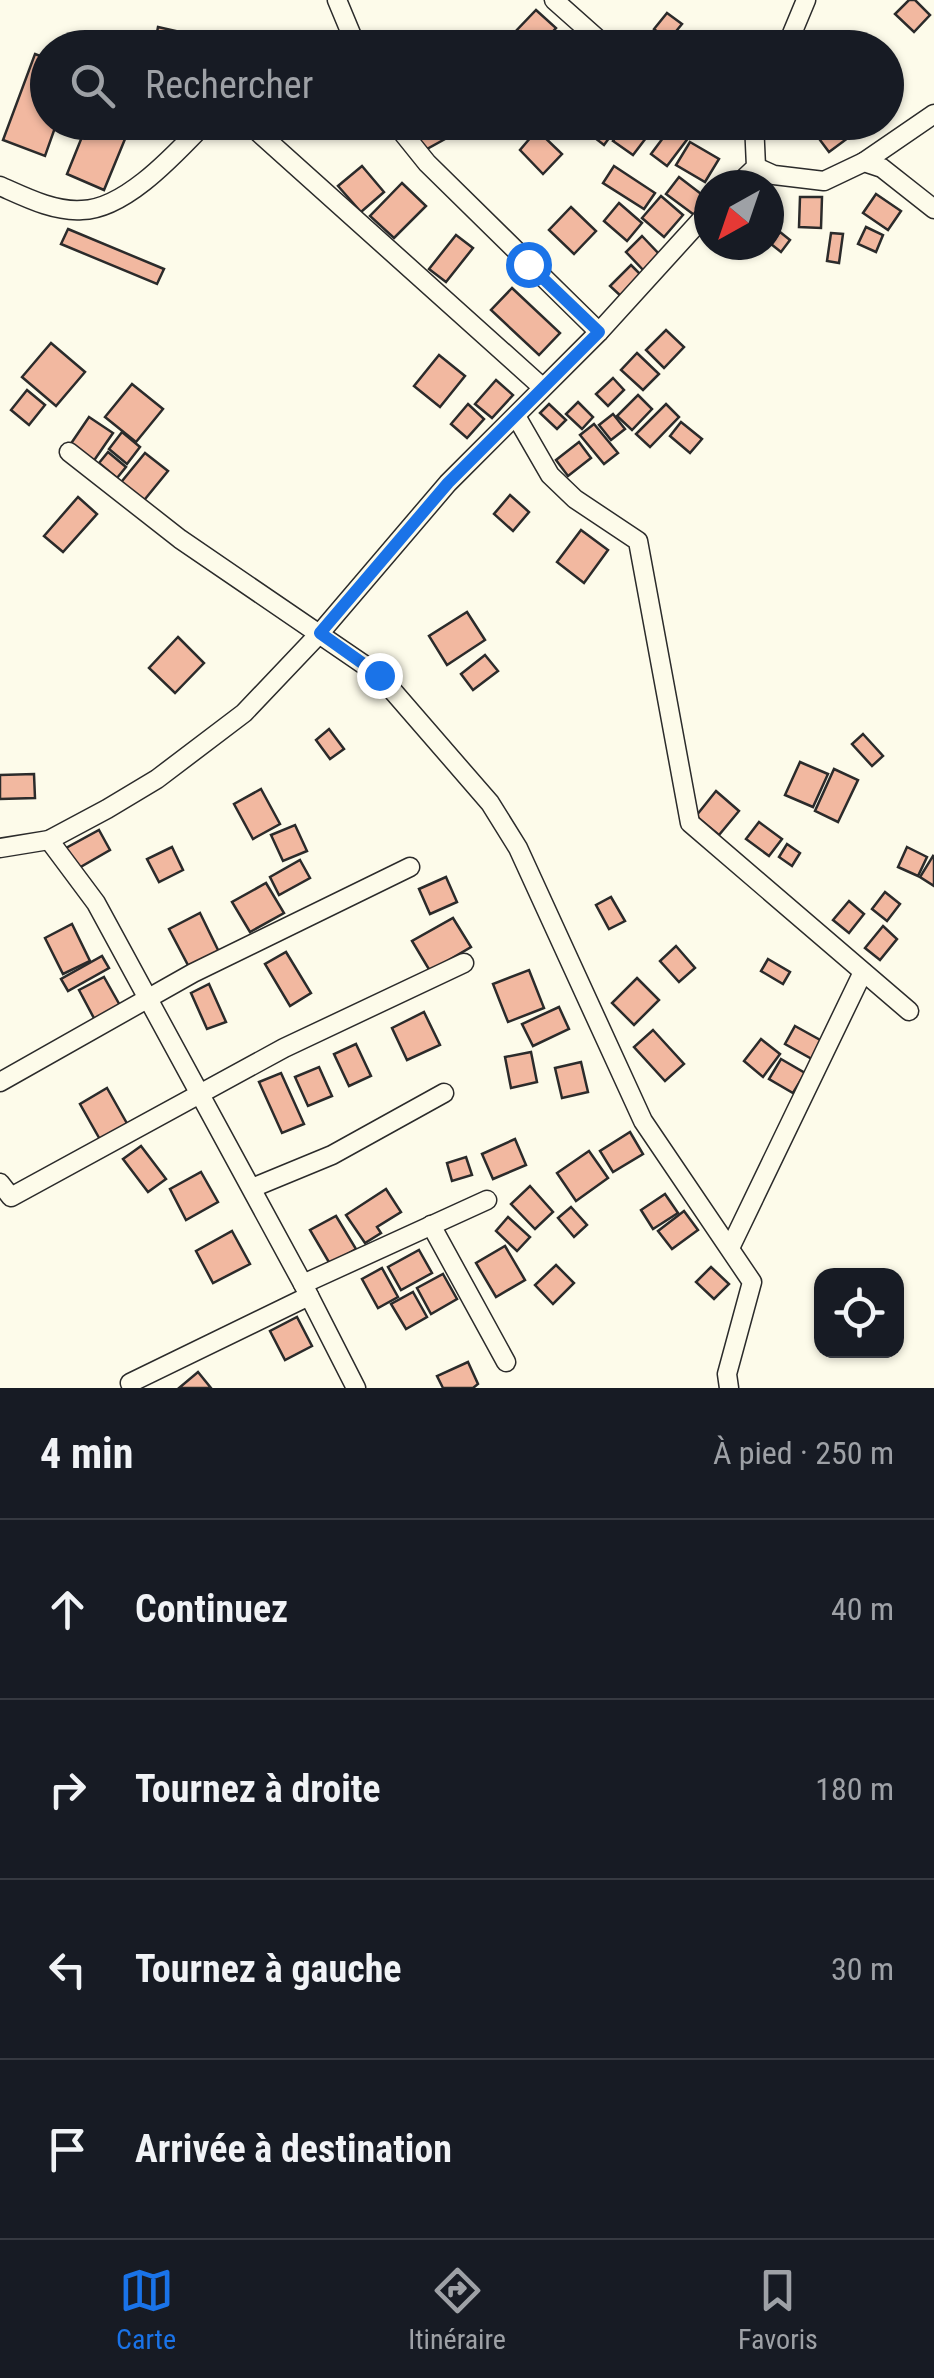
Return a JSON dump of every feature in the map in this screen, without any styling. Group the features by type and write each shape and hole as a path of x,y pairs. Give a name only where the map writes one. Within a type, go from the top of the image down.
{"street":[{"path":"337,0 350,30"},
{"path":"554,0 588,30"},
{"path":"794,30 806,0"},
{"path":"904,135 934,114"},
{"path":"0,186 36,202 77,211 103,208 126,194 186,140"},
{"path":"267,140 542,387"},
{"path":"409,140 439,176 599,332"},
{"path":"753,140 756,167"},
{"path":"756,167 774,176 824,181 864,162 896,140"},
{"path":"864,162 882,168 934,208"},
{"path":"753,170 756,167"},
{"path":"0,848 48,840 157,779 244,712 320,633 403,534 599,332 694,227"},
{"path":"516,416 550,475 575,499 638,542 690,823 909,1011"},
{"path":"69,452 194,549 379,675 490,803 518,848 643,1121 752,1282 726,1374 729,1388"},
{"path":"48,840 96,902 356,1388"},
{"path":"0,1082 224,957 410,866"},
{"path":"0,1183 11,1197 284,1048 464,964"},
{"path":"730,1248 863,972"},
{"path":"252,1188 346,1148 444,1093"},
{"path":"130,1383 431,1225 487,1200"},
{"path":"431,1225 506,1362"}],"building":[{"path":"909,0 915,0 930,15 914,32 895,14"},
{"path":"536,10 556,28 554,30 517,30"},
{"path":"667,13 682,24 677,30 654,29"},
{"path":"30,67 30,140 51,140 45,156 3,140"},
{"path":"81,140 125,140 104,190 67,174"},
{"path":"420,140 443,140 425,150"},
{"path":"528,140 547,140 562,154 543,174 520,150"},
{"path":"614,140 644,140 633,155"},
{"path":"662,140 687,140 667,166 651,154"},
{"path":"820,140 845,140 829,152"},
{"path":"690,142 719,159 712,170 694,170 694,176 676,165"},
{"path":"362,166 384,192 361,212 338,186"},
{"path":"614,166 655,193 644,209 603,183"},
{"path":"679,177 694,188 694,215 666,194"},
{"path":"402,183 426,206 394,238 370,216"},
{"path":"876,194 901,211 888,230 863,213"},
{"path":"661,196 683,215 664,237 642,218"},
{"path":"800,197 822,197 821,228 799,227"},
{"path":"619,203 642,223 627,241 604,221"},
{"path":"571,207 596,231 574,254 549,230"},
{"path":"866,227 883,235 876,252 858,244"},
{"path":"68,229 164,269 157,284 61,244"},
{"path":"831,233 843,234 839,263 827,261"},
{"path":"456,235 473,248 446,282 429,269"},
{"path":"642,236 662,257 646,273 626,252"},
{"path":"631,265 644,278 623,298 610,286"},
{"path":"512,288 560,333 539,355 491,310"},
{"path":"666,330 684,347 664,368 646,350"},
{"path":"51,343 85,372 56,406 22,377"},
{"path":"637,353 659,374 643,390 621,370"},
{"path":"439,355 465,376 440,407 414,386"},
{"path":"613,378 624,390 608,406 596,394"},
{"path":"496,380 513,395 492,418 475,404"},
{"path":"132,384 163,409 136,442 105,417"},
{"path":"27,390 45,405 29,425 11,410"},
{"path":"638,395 652,409 632,430 617,416"},
{"path":"578,402 593,417 582,429 566,414"},
{"path":"468,404 484,419 467,438 451,424"},
{"path":"549,404 566,420 557,429 540,413"},
{"path":"666,404 679,417 650,447 636,434"},
{"path":"613,414 625,429 611,440 599,425"},
{"path":"89,417 113,433 93,462 70,445"},
{"path":"681,422 702,439 690,453 670,436"},
{"path":"594,424 618,453 604,464 580,435"},
{"path":"122,432 140,447 127,464 109,449"},
{"path":"579,442 591,458 568,476 556,460"},
{"path":"108,452 126,467 117,478 99,463"},
{"path":"145,453 168,471 141,504 118,486"},
{"path":"510,495 529,512 513,531 494,514"},
{"path":"78,497 97,514 63,552 44,536"},
{"path":"581,530 608,550 584,583 557,562"},
{"path":"467,612 485,640 447,665 429,636"},
{"path":"178,637 204,663 175,693 149,668"},
{"path":"485,655 498,671 473,690 461,674"},
{"path":"329,729 344,749 330,759 316,740"},
{"path":"863,734 883,756 872,766 852,744"},
{"path":"800,762 828,774 813,807 785,795"},
{"path":"834,769 858,780 838,822 815,811"},
{"path":"34,774 35,798 0,799 0,775"},
{"path":"261,789 280,824 253,839 234,804"},
{"path":"716,791 739,811 719,835 696,816"},
{"path":"759,822 782,839 769,856 746,839"},
{"path":"295,825 307,851 283,861 271,835"},
{"path":"99,830 110,850 77,869 66,848"},
{"path":"787,844 800,853 792,866 779,857"},
{"path":"172,847 183,870 159,882 147,859"},
{"path":"907,847 927,857 918,876 898,867"},
{"path":"934,857 934,886 920,877"},
{"path":"300,860 310,878 279,895 270,877"},
{"path":"446,877 457,902 430,914 419,889"},
{"path":"266,883 284,913 250,932 232,902"},
{"path":"885,892 900,904 887,921 872,909"},
{"path":"611,897 625,921 609,929 596,905"},
{"path":"849,901 864,914 849,933 833,920"},
{"path":"200,913 219,952 189,967 169,929"},
{"path":"453,918 471,947 430,971 412,941"},
{"path":"72,924 90,961 63,974 45,938"},
{"path":"883,926 897,939 880,960 865,948"},
{"path":"676,946 695,968 679,982 660,961"},
{"path":"286,952 311,993 290,1006 265,964"},
{"path":"102,956 109,968 68,991 61,979"},
{"path":"768,959 790,972 783,984 761,971"},
{"path":"529,970 544,1008 508,1022 493,984"},
{"path":"104,977 122,1009 96,1022 79,990"},
{"path":"637,978 659,1000 634,1025 612,1003"},
{"path":"209,984 226,1022 207,1029 191,993"},
{"path":"559,1007 569,1029 533,1046 522,1024"},
{"path":"424,1012 440,1045 407,1060 392,1028"},
{"path":"795,1026 822,1041 812,1059 785,1044"},
{"path":"653,1030 684,1064 665,1081 634,1047"},
{"path":"761,1039 780,1054 763,1077 744,1061"},
{"path":"356,1044 371,1076 349,1086 334,1054"},
{"path":"531,1052 537,1082 511,1088 505,1057"},
{"path":"781,1059 805,1073 793,1093 769,1079"},
{"path":"581,1062 588,1092 562,1098 555,1068"},
{"path":"319,1067 332,1096 308,1106 295,1077"},
{"path":"281,1073 304,1124 282,1133 259,1082"},
{"path":"107,1088 129,1127 102,1143 80,1104"},
{"path":"630,1132 643,1154 613,1172 600,1151"},
{"path":"515,1139 526,1165 493,1179 482,1154"},
{"path":"141,1146 166,1179 148,1192 123,1159"},
{"path":"589,1151 608,1178 576,1201 557,1173"},
{"path":"466,1157 472,1175 452,1181 447,1163"},
{"path":"201,1172 218,1202 186,1220 170,1189"},
{"path":"530,1186 553,1212 535,1229 511,1204"},
{"path":"386,1189 401,1212 377,1227 381,1233 365,1243 346,1215"},
{"path":"665,1194 678,1213 653,1229 641,1210"},
{"path":"571,1207 587,1225 574,1237 558,1218"},
{"path":"684,1211 698,1230 672,1249 658,1231"},
{"path":"336,1216 356,1249 330,1264 310,1230"},
{"path":"508,1217 530,1237 517,1251 496,1231"},
{"path":"232,1231 250,1264 213,1283 196,1251"},
{"path":"505,1246 525,1280 496,1297 476,1263"},
{"path":"419,1250 432,1273 401,1290 388,1267"},
{"path":"556,1265 574,1283 553,1304 535,1285"},
{"path":"711,1267 729,1284 714,1299 696,1282"},
{"path":"382,1268 398,1297 378,1308 362,1279"},
{"path":"443,1274 457,1299 431,1314 417,1288"},
{"path":"413,1292 427,1317 406,1329 391,1304"},
{"path":"297,1317 312,1346 285,1360 270,1331"},
{"path":"468,1362 478,1384 473,1388 443,1388 437,1376"},
{"path":"198,1372 211,1388 179,1388"}],"route":[{"path":"379,675 320,633 448,483 599,332 528,264"}]}
